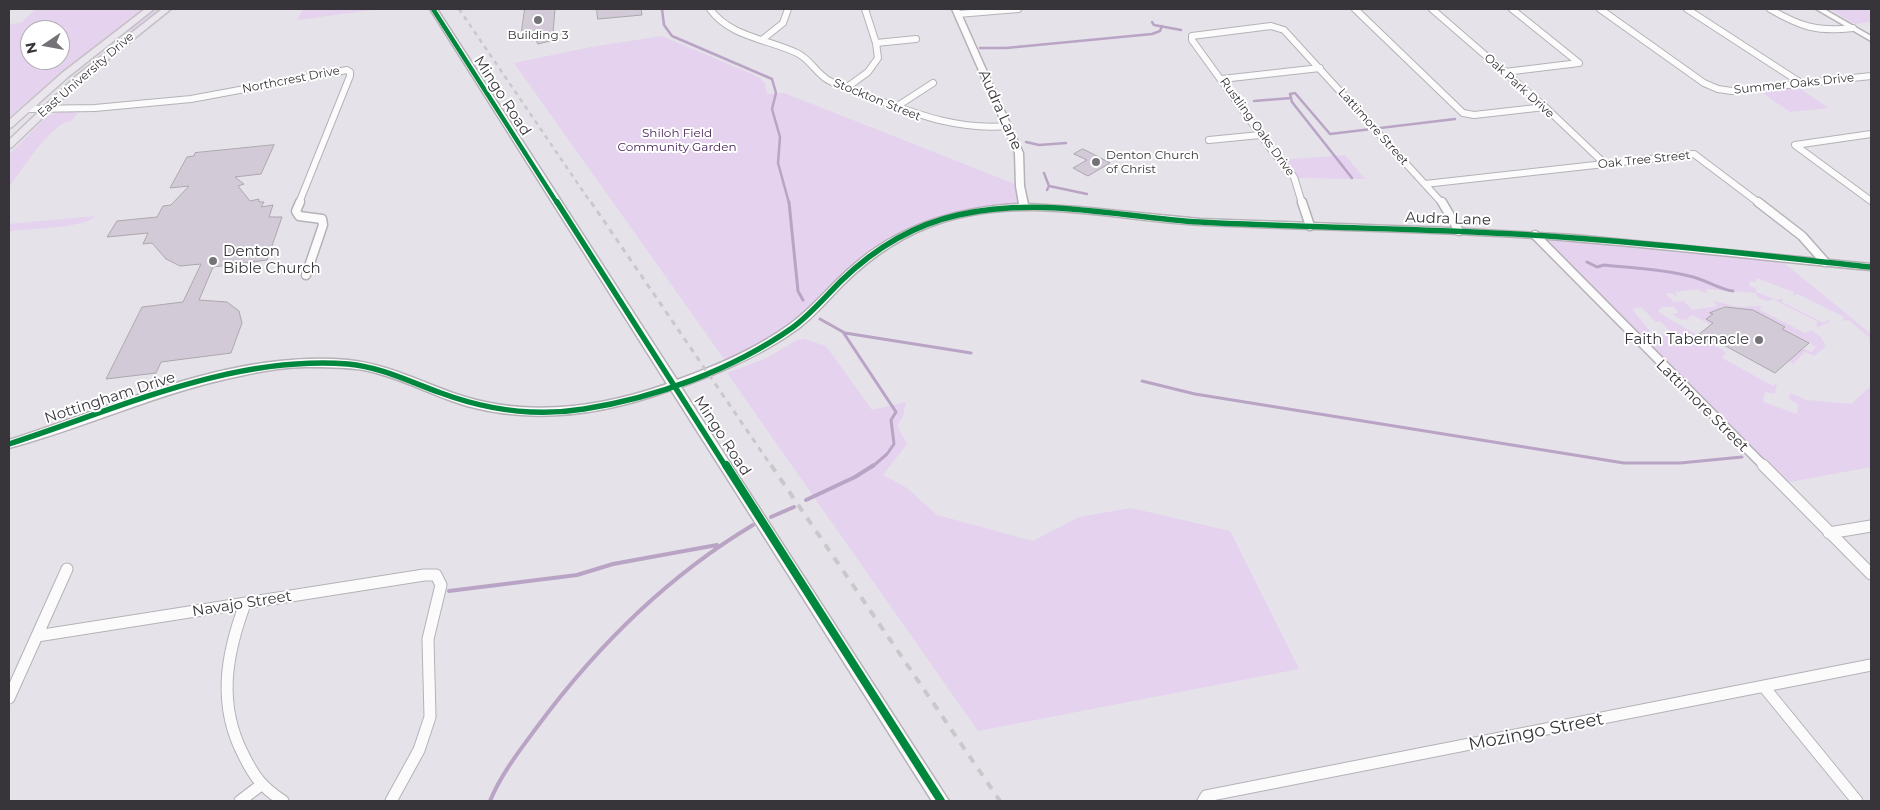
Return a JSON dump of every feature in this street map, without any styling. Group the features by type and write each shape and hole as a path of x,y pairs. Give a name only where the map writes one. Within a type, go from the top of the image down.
{"main road":[{"name":"East University Drive","path":"9,125 65,75 150,9"},
{"name":"East University Drive","path":"9,145 105,56 167,9"}],"street":[{"name":"Mingo Road","path":"433,9 942,801"},
{"name":"Stockton Street","path":"710,9 715,17 728,26 800,54 824,78 846,88 932,121 953,126 981,128 1007,126"},
{"path":"763,39 783,24 788,9"},
{"path":"846,88 864,76 876,64 878,55 876,42 865,9"},
{"path":"956,12 1018,9"},
{"path":"1355,9 1463,113 1474,115 1545,108"},
{"name":"Oak Park Drive","path":"1432,9 1505,72 1605,164"},
{"path":"1505,72 1579,63 1512,9"},
{"path":"1600,9 1704,83 1718,89"},
{"path":"1687,9 1801,83"},
{"path":"1770,9 1798,26 1811,30 1824,31 1852,28"},
{"path":"1819,9 1871,39"},
{"name":"Audra Lane","path":"956,12 1020,156 1020,186 1024,206 1162,220 1535,235 1871,267"},
{"name":"Rustling Oaks Drive","path":"1280,27 1192,36 1192,40 1222,79 1260,135 1294,177 1310,226"},
{"name":"Lattimore Street","path":"1280,27 1320,68 1425,184 1448,211 1459,231"},
{"path":"876,42 916,39"},
{"path":"1222,79 1320,68"},
{"name":"Northcrest Drive","path":"26,108 95,108 191,99 348,70 350,76 296,211 299,216 322,219 323,225 306,275"},
{"name":"Summer Oaks Drive","path":"1718,89 1732,91 1871,76"},
{"path":"896,107 932,83"},
{"path":"1871,134 1801,143 1795,146 1871,200"},
{"path":"1209,140 1260,135"},
{"name":"Oak Tree Street","path":"1425,184 1688,154 1698,156 1802,236 1825,262"},
{"name":"Nottingham Drive","path":"9,444 226,375 290,364 344,364 374,368 468,402 517,412 582,410 626,401 751,353 794,326 864,258 905,233 962,214 1024,206"},
{"name":"Lattimore Street","path":"1535,235 1871,574"},
{"path":"1829,533 1871,526"},
{"path":"9,698 67,569"},
{"name":"Navajo Street","path":"37,636 424,575 436,575 441,586 432,615 428,639 432,706 430,717 419,750 390,801"},
{"path":"244,604 229,650 225,678 230,730 236,744 261,785 283,801"},
{"name":"Mozingo Street","path":"1202,801 1206,796 1871,665"},
{"path":"1764,687 1857,801"},
{"path":"240,801 261,785"}],"green space":[{"path":"36,9 167,9 136,31 109,34 70,66 70,20 24,20"},
{"path":"303,9 380,9 297,20"},
{"path":"1830,9 1871,9 1871,22 1855,24"},
{"path":"20,23 20,70 66,70 9,117 9,24"},
{"name":"Shiloh Field Community Garden","path":"662,36 759,77 765,83 767,94 784,93 1020,186 1024,206 962,214 880,247 807,316 727,363 514,63 591,47"},
{"path":"1793,84 1829,108 1790,112 1755,88"},
{"path":"62,111 78,113 71,121 63,123 46,138 9,187 9,155 47,116"},
{"path":"1345,155 1365,179 1294,178 1279,160"},
{"path":"95,216 80,223 41,229 9,231 9,224"},
{"path":"1535,235 1778,258 1871,334 1871,339 1849,320 1841,321 1845,317 1798,294 1793,296 1794,292 1756,278 1756,282 1749,281 1749,286 1756,288 1756,292 1777,300 1783,298 1782,302 1824,323 1828,320 1830,322 1818,327 1816,325 1818,322 1773,299 1768,301 1759,298 1755,293 1706,289 1707,293 1705,293 1698,289 1675,292 1678,297 1671,293 1665,294 1674,302 1683,301 1693,310 1717,306 1713,301 1738,307 1761,306 1760,310 1805,333 1811,330 1821,337 1826,346 1814,356 1805,352 1793,364 1788,361 1803,348 1811,352 1816,347 1782,329 1785,327 1753,310 1720,306 1721,309 1711,313 1713,314 1706,319 1713,323 1711,325 1692,315 1686,320 1680,319 1672,314 1679,313 1674,307 1661,307 1658,312 1724,351 1726,353 1722,358 1773,386 1777,383 1775,394 1765,392 1763,402 1797,414 1798,404 1789,399 1790,393 1807,400 1851,404 1871,386 1871,467 1779,484","holes":["1641,307 1656,322 1660,321 1672,333 1654,336 1632,309"]},
{"path":"804,339 826,346 872,410 906,402 903,416 897,426 907,444 883,475 907,488 937,515 1033,541 1079,517 1131,508 1230,531 1299,669 978,731 727,373 767,358 797,340"}],"building":[{"path":"525,9 555,9 553,33 558,39 538,44 534,38 528,40 525,36 521,37"},
{"path":"597,9 641,9 642,15 598,19"},
{"name":"Denton Bible Church","path":"274,145 261,174 235,177 244,184 238,186 250,201 259,199 259,202 264,202 261,207 273,205 269,217 282,217 267,260 213,267 199,300 227,302 239,311 242,323 231,353 161,362 156,373 106,379 142,307 183,302 201,264 180,266 166,259 152,243 143,244 148,233 107,237 117,221 157,217 163,206 171,205 189,186 170,188 187,157 194,156 195,153"},
{"name":"Denton Church of Christ","path":"1083,149 1110,163 1088,176 1084,174 1073,168 1087,160 1074,154"},
{"name":"Faith Tabernacle","path":"1725,307 1753,310 1785,327 1782,329 1809,343 1775,373 1713,339 1710,342 1698,335 1713,323 1706,319 1713,314 1710,313"}],"waterway":[{"path":"662,9 664,25 672,36 772,79 776,93 772,109 780,137 778,163 789,203"},
{"path":"1152,22 1154,25 1162,26"},
{"path":"980,48 1006,48 1152,34 1160,31 1162,26"},
{"path":"1162,26 1181,30"},
{"path":"1291,98 1290,94 1295,93 1330,134 1455,119"},
{"path":"1254,101 1291,98"},
{"path":"1291,98 1292,102 1352,178"},
{"path":"1026,142 1039,145 1066,143"},
{"path":"1044,173 1049,186"},
{"path":"1047,190 1049,186"},
{"path":"1049,186 1087,194"},
{"path":"789,202 798,291 803,300"},
{"path":"1587,262 1597,267 1604,265 1658,270 1695,277 1723,289 1733,291"},
{"path":"820,319 845,333 971,353"},
{"path":"843,332 896,412 891,420 894,444 887,454 872,467"},
{"path":"1142,381 1195,394 1624,463 1680,463 1742,457"},
{"path":"806,500 855,477 874,465"},
{"path":"771,517 794,507"},
{"path":"490,801 505,772 518,753 560,697 609,641 662,590 721,545 753,525"},
{"path":"449,591 577,575 613,564 717,545"}],"railway":[{"path":"459,9 591,203"},
{"path":"591,202 772,467"},
{"path":"771,465 1000,801"}],"cycle path":[{"path":"433,9 941,801"},
{"path":"9,444 176,388 218,376 304,363 364,366 468,402 511,411 569,411 636,398 692,379 746,355 771,341 799,323 854,269 895,239 925,225 958,215 988,209 1048,207 1200,222 1531,235 1659,245 1871,267"}],"place":[{"name":"Building 3","path":"538,20"},
{"name":"Denton Church of Christ","path":"1096,162"},
{"name":"Denton Bible Church","path":"213,261"},
{"name":"Faith Tabernacle","path":"1759,340"}]}
